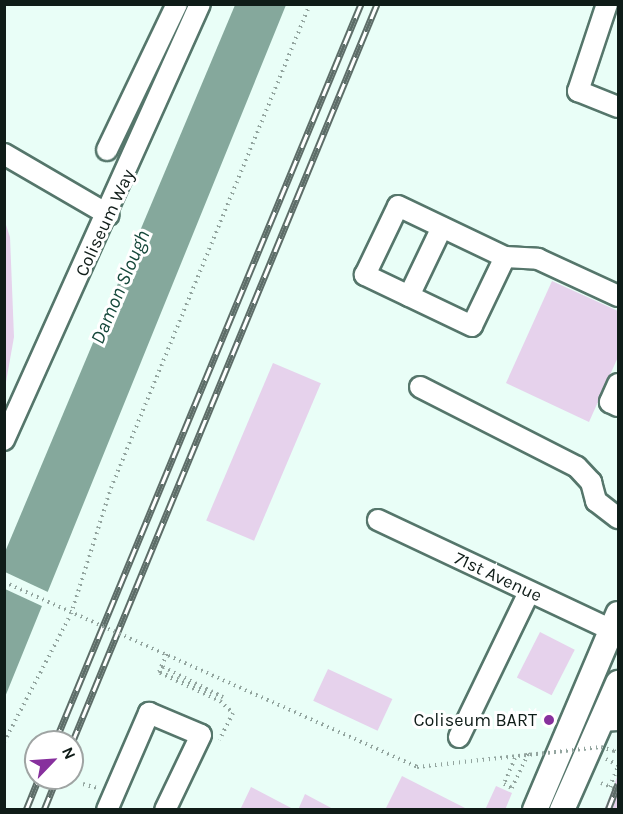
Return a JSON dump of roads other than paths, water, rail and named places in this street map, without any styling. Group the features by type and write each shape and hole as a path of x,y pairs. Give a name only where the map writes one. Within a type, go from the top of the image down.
{"main road":[{"path":"535,810 616,626"},
{"path":"562,810 609,720 618,683"}],"street":[{"path":"107,150 177,4"},
{"name":"Coliseum Way","path":"4,440 109,215 200,4"},
{"path":"607,4 578,91 618,107"},
{"path":"4,136 23,164"},
{"path":"4,154 109,215"},
{"path":"505,257 472,326 365,275 398,206 505,257 538,259 618,296"},
{"path":"409,296 442,227"},
{"path":"618,384 610,402 618,406"},
{"path":"420,387 577,467 591,482 596,501 618,518"},
{"name":"71st Avenue","path":"378,519 529,592 616,626"},
{"path":"459,737 529,592"},
{"path":"107,810 149,713 201,735 165,810"}],"water":[{"name":"Damon Slough","path":"235,5 286,5 5,697 5,552"}],"railway":[{"path":"60,730 361,4"},
{"path":"77,730 377,4"},
{"path":"608,810 618,784"},
{"path":"26,810 34,790"},
{"path":"44,810 52,790"}],"place":[{"name":"Coliseum BART","path":"549,720"}]}
